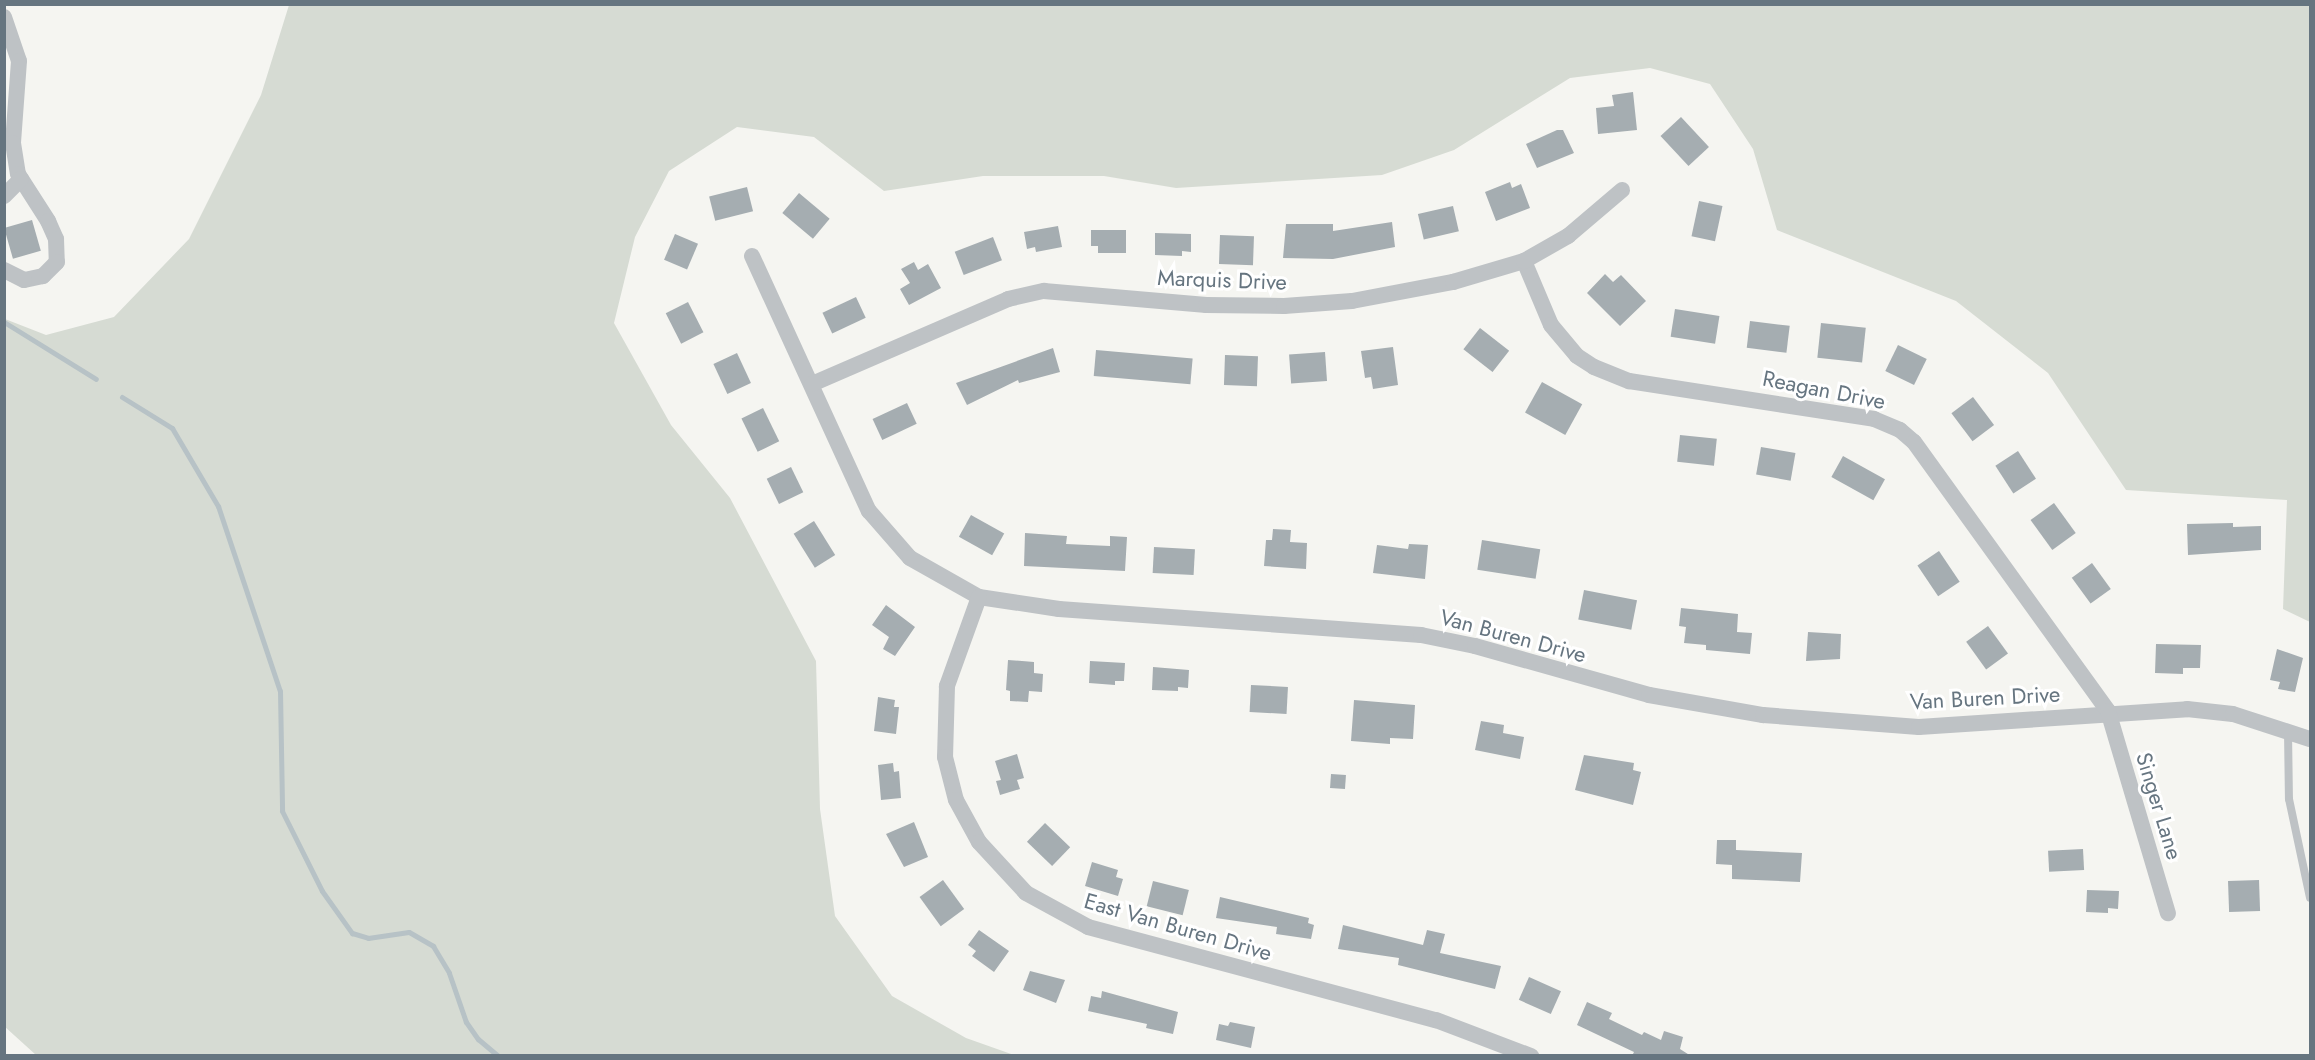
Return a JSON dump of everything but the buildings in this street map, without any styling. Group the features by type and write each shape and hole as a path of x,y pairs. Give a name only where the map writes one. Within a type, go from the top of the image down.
{"street":[{"path":"4,18 19,61 13,143 21,180 52,230 57,262 42,276 24,280 4,270"},
{"path":"4,196 21,180"},
{"name":"Marquis Drive","path":"812,384 1026,294 1068,292 1235,307 1318,304 1453,282 1524,261 1568,236 1622,190"},
{"path":"752,256 812,384"},
{"name":"Reagan Drive","path":"1524,261 1532,287 1557,333 1577,356 1612,375 1851,414 1900,430 1946,484 2108,711"},
{"name":"Van Buren Drive","path":"812,384 859,495 880,527 910,558 979,597 1048,608 1421,635 1475,646 1649,695 1772,716 1919,727 1989,724 2108,711 2209,711 2288,731 2310,739"},
{"name":"East Van Buren Drive","path":"979,597 947,686 945,757 956,801 979,842 1026,893 1088,927 1436,1020 1532,1056"},
{"name":"Singer Lane","path":"2108,711 2168,913"}],"lane":[{"path":"2288,731 2289,799 2310,898"}],"shaded area":[{"path":"289,5 2310,5 2310,622 2283,609 2287,500 2126,490 2048,373 1956,301 1777,230 1753,149 1710,84 1650,68 1570,78 1454,150 1382,175 1176,188 1104,176 983,176 884,191 814,137 737,127 669,171 635,237 614,323 671,425 730,498 816,661 820,809 835,916 892,996 966,1038 1014,1055 36,1055 4,1026 5,319 46,335 114,317 189,239 261,95"}],"waterway":[{"path":"4,322 96,379"},
{"path":"122,397 172,428 218,506 280,691 282,811 322,891 352,933 368,938 409,932 433,946 449,973 466,1022 478,1039 498,1056"}]}
